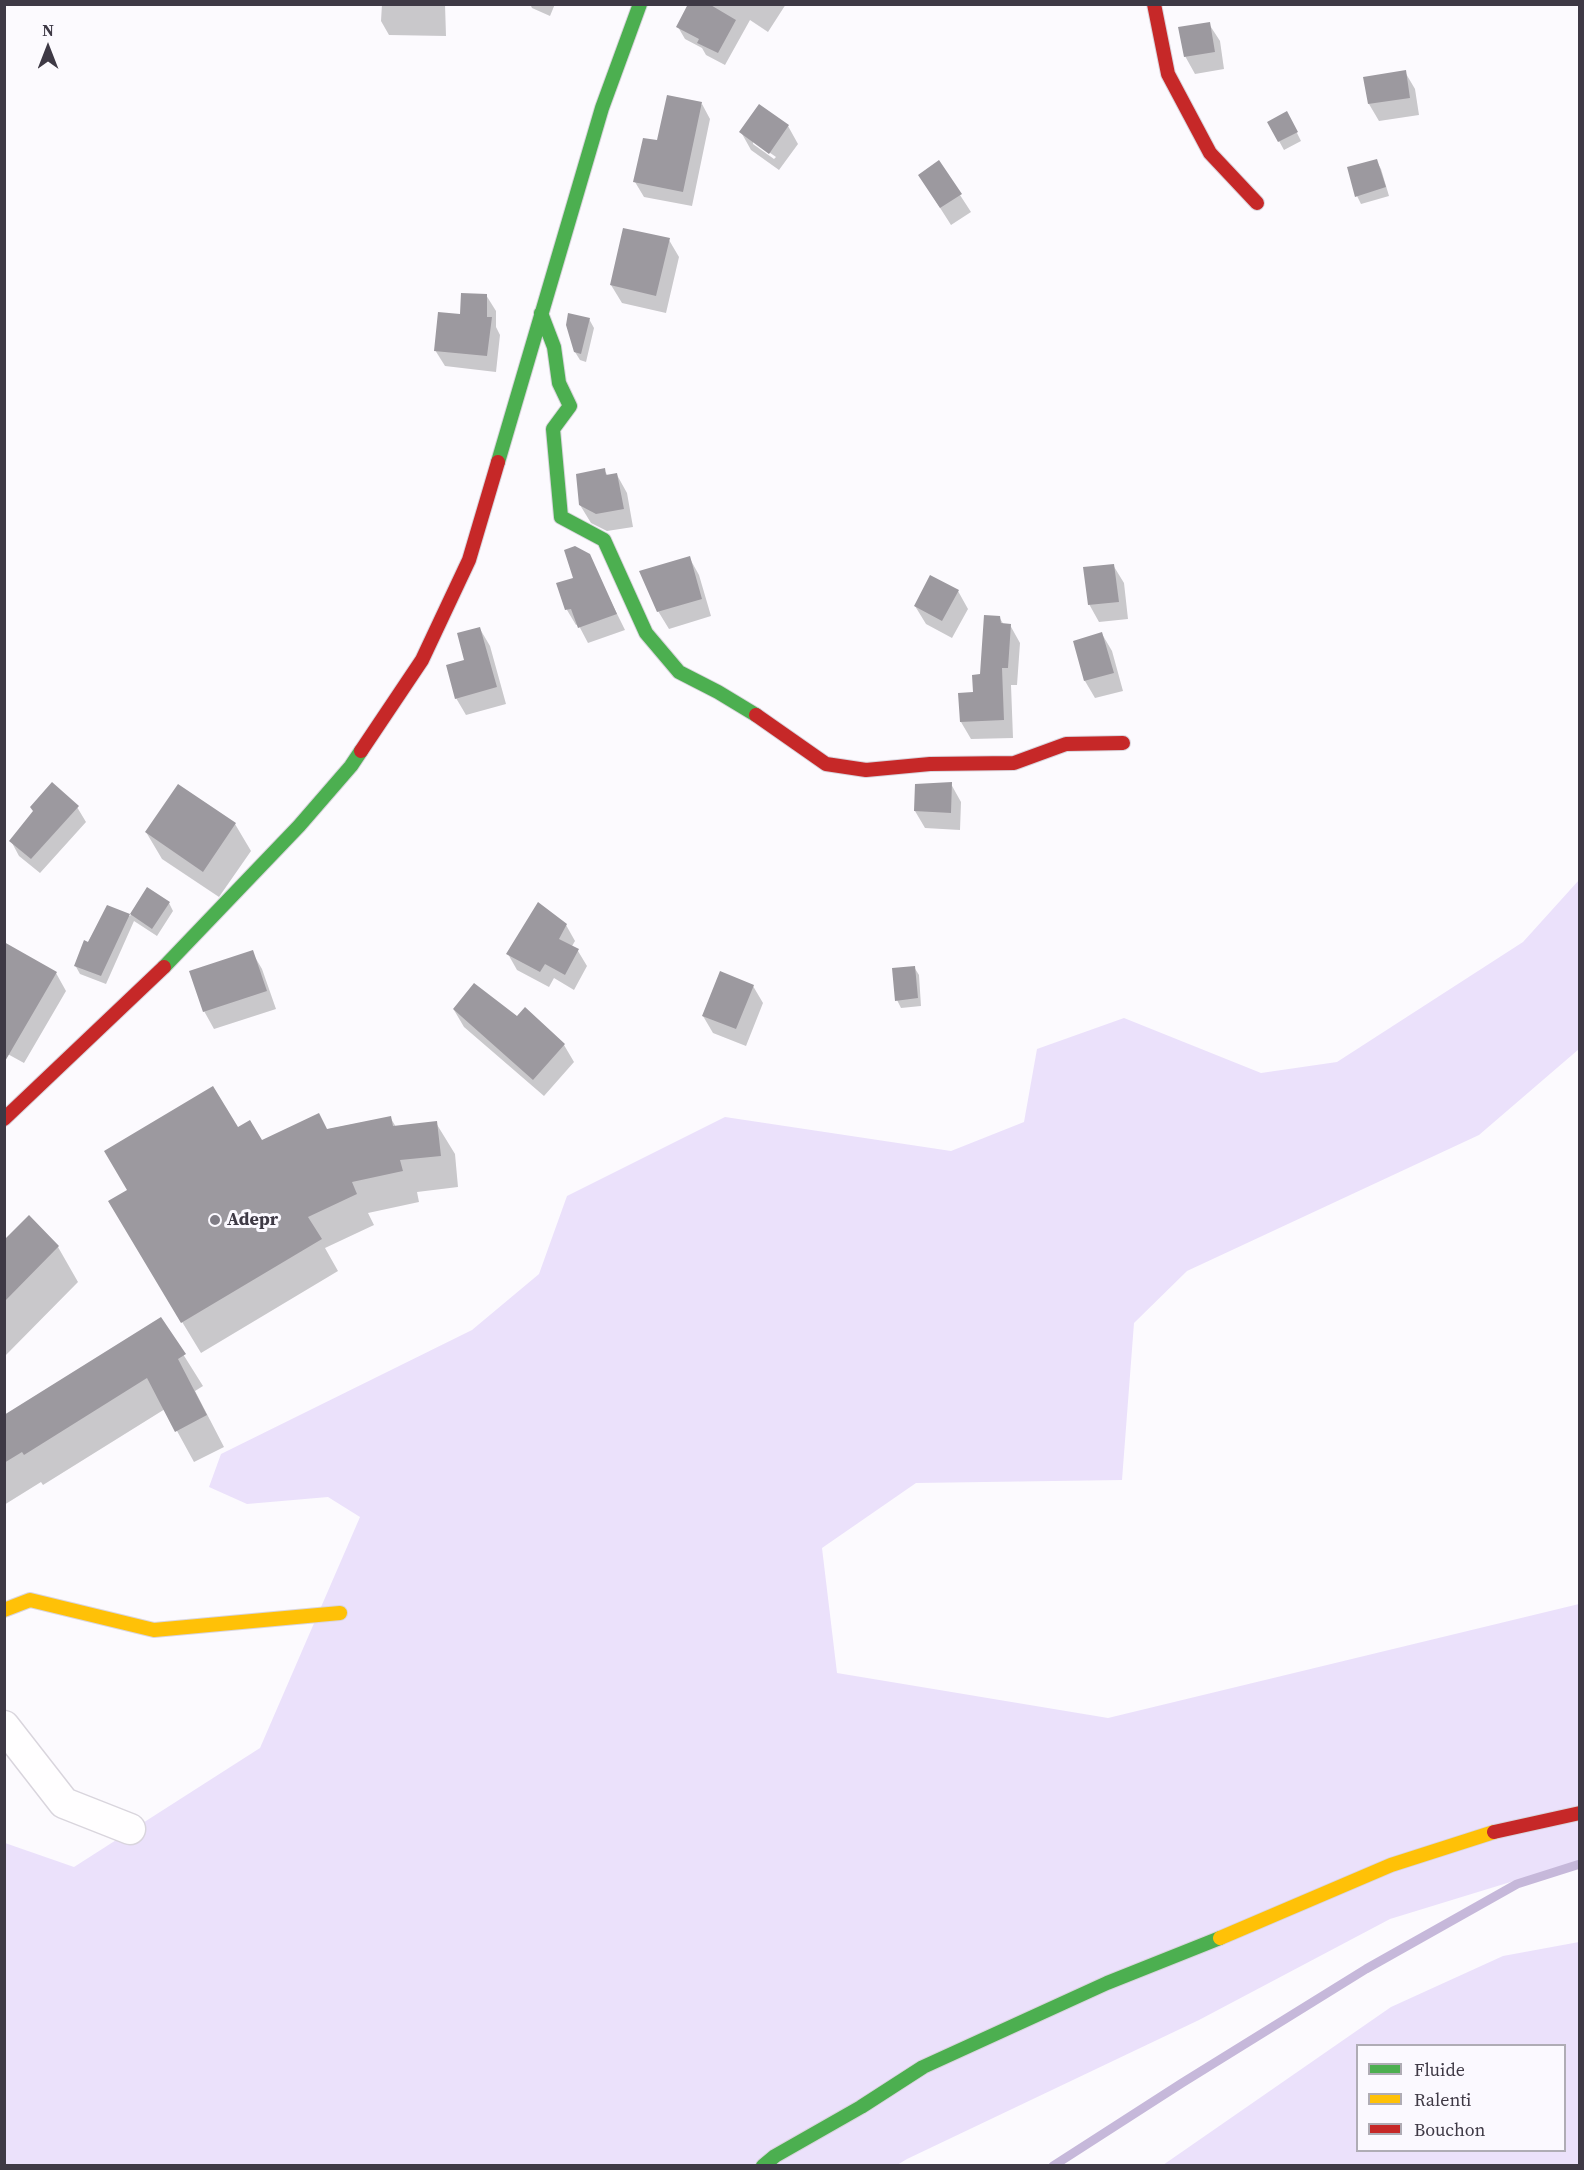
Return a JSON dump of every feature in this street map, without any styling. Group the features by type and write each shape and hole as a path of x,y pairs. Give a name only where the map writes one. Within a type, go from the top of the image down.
{"main road":[{"path":"4,1119 168,963 299,826 351,766 422,660 469,560 602,108 640,4"},
{"path":"1154,4 1168,74 1210,153 1257,203"},
{"path":"541,313 554,347 559,383 570,406 553,429 561,517 604,540 646,633 680,672 753,714 825,764 866,770 930,764 1014,763 1066,744 1123,743"},
{"path":"4,1610 30,1600 153,1630 340,1613"},
{"path":"763,2166 775,2156 861,2107 923,2067 1107,1983 1269,1918 1391,1865 1501,1830 1580,1813"}],"street":[{"path":"4,1726 64,1803 130,1829"}],"shaded area":[{"path":"1579,880 1579,1049 1479,1135 1187,1271 1134,1323 1122,1480 916,1483 822,1548 837,1673 1108,1718 1579,1604 1579,1861 1390,1919 1199,2020 897,2165 5,2166 5,1843 74,1867 260,1748 360,1517 328,1497 247,1504 209,1487 221,1454 472,1330 539,1274 567,1196 725,1117 951,1151 1024,1122 1037,1049 1124,1018 1261,1073 1337,1062 1523,942"},
{"path":"1579,1942 1579,2165 1163,2165 1391,2007 1503,1956"}],"building":[{"path":"688,4 709,4 736,20 718,53 697,43 699,39 676,27"},
{"path":"1210,22 1215,52 1184,57 1178,27"},
{"path":"1406,70 1410,98 1368,104 1363,77"},
{"path":"667,95 702,102 683,192 633,182 643,138 657,140"},
{"path":"759,104 789,125 769,154 739,132"},
{"path":"1287,111 1298,132 1278,142 1267,122"},
{"path":"1377,159 1386,187 1355,197 1347,167"},
{"path":"939,160 962,194 940,208 918,175"},
{"path":"623,228 670,238 656,296 610,285"},
{"path":"461,293 487,294 487,317 492,317 487,356 434,351 438,312 460,314"},
{"path":"568,313 590,318 581,354 574,352 566,325"},
{"path":"605,468 606,475 617,473 624,509 596,514 579,505 576,474"},
{"path":"575,546 590,554 617,614 578,628 571,609 565,610 556,583 573,578 564,550"},
{"path":"690,556 702,599 657,612 639,571"},
{"path":"1114,564 1119,602 1088,605 1083,567"},
{"path":"930,575 959,590 942,621 914,606"},
{"path":"984,615 1000,616 1001,623 1011,624 1008,668 1002,668 1004,720 960,722 958,693 973,692 972,675 980,674"},
{"path":"480,627 497,687 455,699 446,665 464,660 457,633"},
{"path":"1102,632 1114,673 1084,681 1073,641"},
{"path":"52,782 79,806 31,859 9,841 33,811 30,807"},
{"path":"952,782 951,813 914,811 915,784"},
{"path":"178,784 236,823 203,872 145,832"},
{"path":"147,887 170,902 152,929 130,914"},
{"path":"538,902 567,924 559,939 579,949 565,975 545,964 540,972 506,954"},
{"path":"107,905 130,914 101,976 74,966 84,940 88,942"},
{"path":"4,942 57,972 4,1063"},
{"path":"253,950 267,991 203,1012 189,971"},
{"path":"915,966 918,998 895,1001 892,968"},
{"path":"720,971 754,985 736,1029 702,1016"},
{"path":"474,983 517,1016 525,1007 565,1044 533,1080 453,1009"},
{"name":"Adepr","path":"213,1086 238,1127 250,1120 262,1140 319,1113 327,1129 391,1116 393,1126 437,1121 441,1156 400,1160 403,1171 352,1182 357,1194 308,1217 322,1239 181,1323 108,1201 127,1190 104,1151"},
{"path":"29,1215 59,1246 4,1302 4,1240"},
{"path":"161,1317 186,1354 178,1359 207,1415 175,1432 147,1378 24,1455 22,1452 4,1463 4,1415"}],"waterway":[{"path":"1053,2166 1366,1969 1517,1884 1580,1864"}],"traffic: fast":[{"path":"498,462 602,108 640,4"},
{"path":"541,313 554,347 559,383 570,406 553,429 561,517 604,540 646,633 679,672 756,715"},
{"path":"164,967 299,826 351,766 361,751"},
{"path":"763,2166 775,2156 861,2107 923,2067 1107,1983 1220,1938"}],"traffic: slow":[{"path":"4,1610 30,1600 154,1630 340,1613"},
{"path":"1220,1938 1391,1865 1494,1832"}],"traffic: jam":[{"path":"1154,4 1168,74 1210,153 1257,203"},
{"path":"361,751 422,660 469,560 498,462"},
{"path":"756,715 826,764 866,770 930,764 1014,763 1066,744 1123,743"},
{"path":"4,1119 164,967"},
{"path":"1494,1832 1580,1813"}],"place":[{"name":"Adepr","path":"215,1220"}]}
